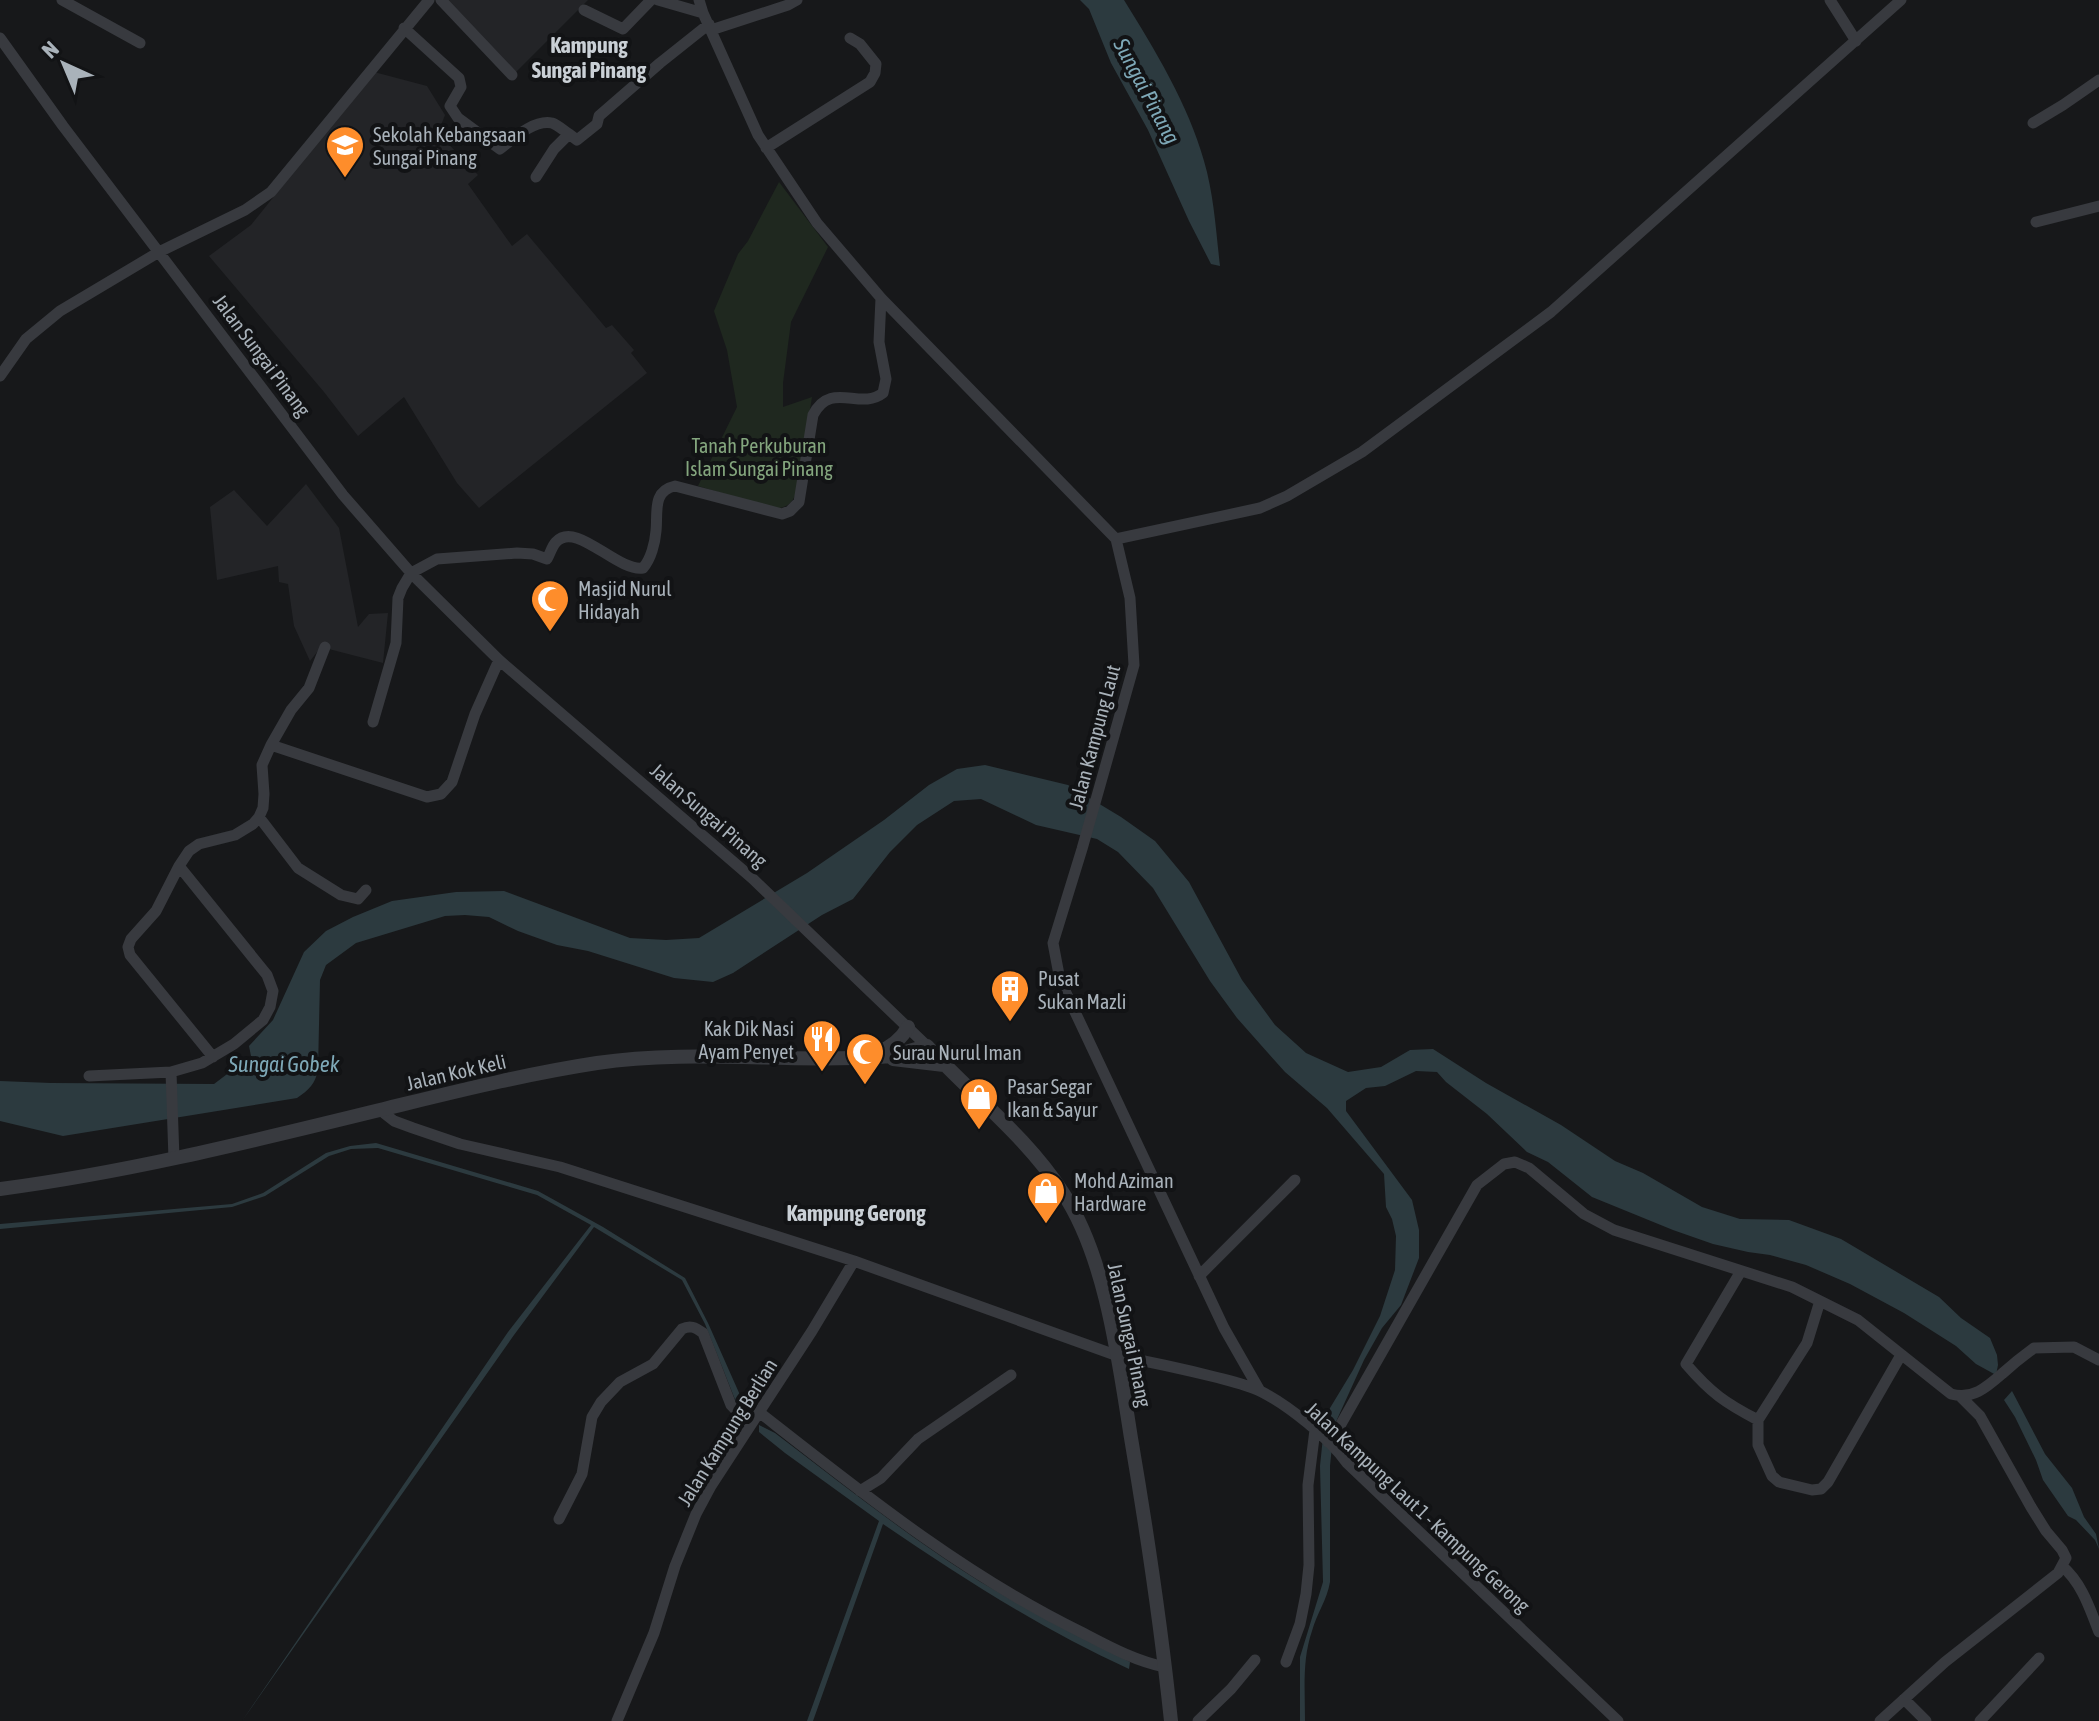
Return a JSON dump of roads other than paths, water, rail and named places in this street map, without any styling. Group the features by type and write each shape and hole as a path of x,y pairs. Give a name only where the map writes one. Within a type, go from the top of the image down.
{"street":[{"path":"62,0 140,43"},
{"path":"0,376 17,349 39,326 60,311 159,252 245,210 271,192 429,0"},
{"path":"441,0 512,75"},
{"path":"584,10 623,29 651,0"},
{"path":"658,0 703,13"},
{"path":"699,0 758,135 817,223 881,298 1116,539 1260,508 1287,496 1362,452 1551,312 1901,0"},
{"path":"404,28 459,78 461,87 450,106 458,118 500,149 524,131 541,124 553,123 577,140 597,124 599,116 650,72 710,27 797,0"},
{"path":"1830,0 1856,41"},
{"name":"Jalan Sungai Pinang","path":"0,38 63,126 343,495 411,573 499,660 752,878 822,944 1013,1133 1063,1193 1098,1271 1118,1356 1160,1618 1171,1721"},
{"path":"766,148 870,82 876,64 860,44 850,38"},
{"path":"2033,123 2099,80"},
{"path":"536,177 554,149 569,134"},
{"path":"2036,222 2099,206"},
{"path":"373,722 396,643 398,598 411,573 437,559 517,553 547,559 556,542 573,535 605,555 637,569 643,568 649,562 656,534 657,501 667,488 675,486 782,514 790,511 799,502 813,415 817,407 830,397 877,398 883,393 886,379 879,342 881,298"},
{"name":"Jalan Kampung Laut","path":"1116,539 1130,598 1134,665 1053,943 1060,980 1224,1328 1260,1391"},
{"path":"213,1057 130,955 128,947 131,939 156,911 189,851 195,846 235,835 259,817 264,794 262,765 285,718 309,688 325,647"},
{"path":"271,745 427,797 441,794 452,782 475,714 499,660"},
{"path":"259,817 292,863 303,872 348,897 358,899 366,890"},
{"path":"89,1076 171,1077 213,1057 247,1034 263,1020 270,1007 273,991 267,975 179,866"},
{"path":"875,1057 901,1038 908,1027"},
{"name":"Jalan Kok Keli","path":"0,1189 68,1180 174,1152 597,1063 644,1058 727,1056 875,1057 927,1046"},
{"path":"875,1057 944,1065"},
{"path":"171,1077 174,1152"},
{"name":"Jalan Kampung Laut 1 - Kampung Gerong","path":"380,1110 394,1121 460,1144 560,1167 854,1261 1118,1356 1164,1364 1260,1391 1322,1436 1618,1721"},
{"path":"1286,1662 1300,1624 1306,1594 1309,1565 1308,1485 1322,1436 1337,1431 1477,1185 1504,1164 1515,1162 1529,1168 1584,1214 1614,1230 1792,1287 1858,1320 1951,1394 1976,1394 2034,1348 2074,1347 2099,1360"},
{"path":"1199,1276 1295,1180"},
{"name":"Jalan Kampung Berlian","path":"617,1721 654,1633 675,1566 696,1514 854,1261"},
{"path":"1741,1271 1686,1364 1706,1388 1727,1404 1758,1420"},
{"path":"1820,1301 1807,1343 1758,1420 1758,1445 1772,1476 1779,1482 1812,1490 1821,1489 1828,1482 1901,1355"},
{"path":"559,1519 582,1474 592,1417 601,1402 620,1382 653,1364 686,1327 697,1328 703,1333 731,1405 750,1425"},
{"path":"860,1491 881,1478 918,1439 1011,1375"},
{"path":"1880,1721 1945,1662 2058,1573 2066,1558 2038,1519 1980,1416 1960,1396"},
{"path":"759,1412 860,1491 983,1577 1143,1663 1165,1667"},
{"path":"2062,1566 2083,1593 2099,1632"},
{"path":"1980,1721 2039,1658"},
{"path":"1198,1721 1255,1660"},
{"path":"1904,1699 1926,1721"}],"water":[{"name":"Sungai Pinang","path":"1080,0 1124,0 1170,78 1204,161 1220,266 1211,264 1148,130 1111,63 1089,9"},
{"name":"Sungai Gobek","path":"985,765 1068,785 1155,841 1189,882 1242,980 1275,1025 1306,1053 1348,1072 1381,1067 1410,1050 1433,1049 1615,1161 1643,1173 1702,1207 1740,1219 1789,1220 1841,1239 1939,1297 1961,1318 1990,1338 1997,1355 1996,1375 1904,1313 1850,1284 1806,1265 1713,1244 1592,1197 1548,1162 1527,1152 1437,1072 1416,1071 1385,1086 1366,1088 1346,1101 1346,1111 1412,1200 1419,1230 1419,1258 1401,1305 1382,1328 1364,1360 1334,1426 1330,1466 1330,1582 1309,1642 1305,1721 1300,1721 1300,1657 1323,1582 1320,1466 1324,1427 1330,1408 1380,1316 1395,1270 1396,1236 1386,1207 1384,1174 1327,1108 1285,1072 1237,1018 1210,981 1153,888 1118,852 1097,839 1036,825 981,799 954,801 917,825 890,852 853,899 822,915 733,973 713,982 674,978 588,951 557,945 489,917 445,916 356,943 326,965 320,980 318,1070 311,1086 297,1098 63,1136 0,1121 0,1081 214,1084 251,1056 249,1046 273,1020 304,952 326,931 392,901 456,892 504,891 630,938 699,938 807,873 929,785 957,769"},
{"path":"376,1143 538,1191 685,1278 744,1404 743,1410 738,1407 705,1324 682,1280 594,1227 514,1335 242,1721 508,1332 591,1225 537,1195 378,1148 351,1149 329,1156 265,1196 232,1207 0,1229 0,1224 232,1204 263,1193 326,1153"},
{"path":"2012,1391 2045,1454 2072,1488 2084,1517 2096,1534 2099,1549 2095,1540 2068,1516 2043,1480 2036,1460 2004,1400"},
{"path":"759,1425 775,1433 943,1558 1008,1598 1130,1662 1129,1669 1003,1602 883,1524 813,1721 807,1721 879,1521 785,1453 759,1432"}],"place":[{"name":"Sekolah Kebangsaan Sungai Pinang","path":"345,179"},
{"name":"Masjid Nurul Hidayah","path":"550,633"},
{"name":"Pusat Sukan Mazli","path":"1010,1023"},
{"name":"Kak Dik Nasi Ayam Penyet","path":"822,1073"},
{"name":"Surau Nurul Iman","path":"865,1086"},
{"name":"Pasar Segar Ikan & Sayur","path":"979,1131"},
{"name":"Mohd Aziman Hardware","path":"1046,1225"}],"district":[{"name":"Kampung Sungai Pinang","path":"589,58"},
{"name":"Kampung Gerong","path":"856,1213"}],"park label":[{"name":"Tanah Perkuburan Islam Sungai Pinang","path":"759,456"}]}
